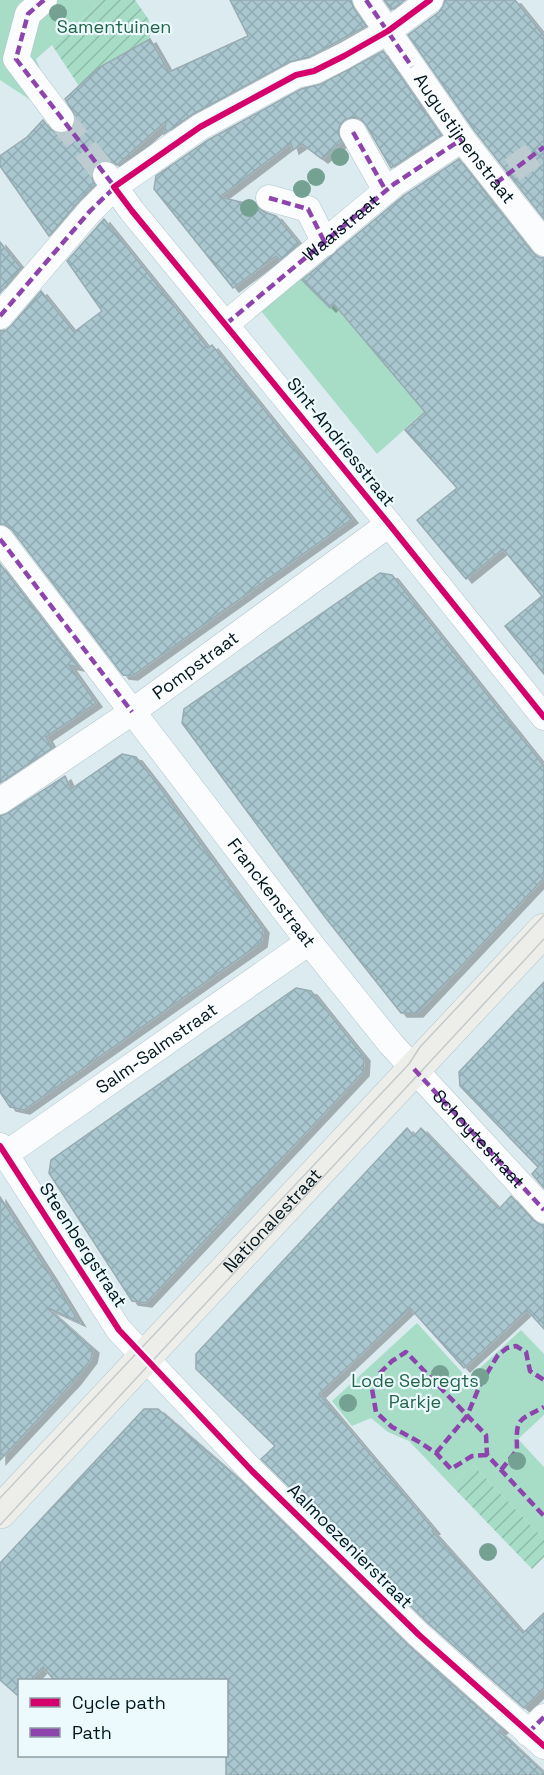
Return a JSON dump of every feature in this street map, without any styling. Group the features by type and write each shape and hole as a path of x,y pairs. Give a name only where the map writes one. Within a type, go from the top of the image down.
{"street":[{"path":"44,0 28,14 16,59 62,119"},
{"name":"Augustijnenstraat","path":"366,0 462,139 504,176 544,243"},
{"path":"0,316 90,211 110,181 200,127 296,75 314,71 388,32 430,0"},
{"path":"353,132 386,191"},
{"name":"Waaistraat","path":"226,324 394,184 462,139"},
{"name":"Sint-Andriesstraat","path":"110,181 544,717"},
{"path":"269,198 308,208 325,243"},
{"name":"Pompstraat","path":"0,801 132,712 389,525"},
{"name":"Franckenstraat","path":"0,539 309,942 414,1069"},
{"name":"Nationalestraat","path":"0,1512 544,930"},
{"name":"Salm-Salmstraat","path":"3,1150 309,942"},
{"name":"Schoytestraat","path":"414,1069 544,1210"},
{"name":"Steenbergstraat","path":"3,1150 119,1330 146,1357"},
{"name":"Aalmoezenierstraat","path":"146,1357 252,1471 418,1635 539,1732"}],"green space":[{"path":"0,0 103,0 36,59 47,86 32,101 0,80"},
{"name":"Samentuinen","path":"103,0 135,0 149,20 150,39 99,67 79,86 52,45"},
{"path":"299,264 425,411 377,454 253,301"},
{"name":"Lode Sebregts Parkje","path":"417,1323 468,1379 521,1330 544,1354 544,1415 518,1439 544,1467 544,1539 473,1465 451,1485 409,1441 388,1432 371,1418 352,1426 332,1401"},
{"path":"473,1465 544,1539 544,1557 532,1569 451,1485"}],"building":[{"path":"230,0 351,0 354,9 366,26 309,57 289,62 193,114 164,134 166,121 117,165 105,160 98,163 93,168 91,176 95,185 49,236 0,166 0,156 27,137 43,120 56,133 63,134 70,131 75,124 76,117 65,99 98,68 150,39 169,72 248,36"},
{"path":"384,0 405,0 391,10"},
{"path":"445,0 515,0 544,36 544,219 474,130 408,35 439,12"},
{"path":"383,51 441,135 391,168 366,125 361,119 354,117 340,124 338,132 342,142 322,159 302,144 293,150 291,143 220,197 257,206 264,212 276,216 299,244 280,260 276,256 233,288 154,189 156,176 208,140 301,89 321,84"},
{"path":"459,159 532,252 544,258 544,674 505,626 542,596 503,549 466,579 417,520 457,488 405,430 425,412 334,304 330,308 302,280 403,196"},
{"path":"104,219 208,348 212,345 352,519 132,676 123,675 12,530 0,524 0,331 11,326 41,291 74,332 102,311 67,261"},
{"path":"0,242 21,268 0,293"},
{"path":"0,564 79,667 69,665 96,703 46,737 52,748 0,783"},
{"path":"380,573 392,575 544,766 544,878 417,1013 401,1013 325,917 182,723 184,709"},
{"path":"122,754 136,757 158,785 263,929 261,943 24,1110 10,1107 0,1092 0,816 65,776 71,789"},
{"path":"544,982 544,1188 532,1174 538,1167 460,1086 459,1072"},
{"path":"296,988 311,991 364,1057 363,1072 146,1303 132,1301 49,1173 51,1160"},
{"path":"407,1128 414,1136 421,1128 499,1209 511,1196 533,1220 544,1225 544,1329 527,1310 464,1368 410,1308 319,1394 434,1530 432,1531 523,1633 544,1613 544,1688 524,1708 429,1624 261,1459 275,1446 196,1369 196,1354"},
{"path":"0,1197 79,1322 46,1307 93,1349 91,1359 75,1380 0,1460"},
{"path":"144,1409 158,1409 240,1480 409,1646 502,1729 499,1731 544,1775 226,1775 228,1679 53,1679 43,1667 32,1679 18,1679 17,1695 0,1680 0,1563"}],"tunnel":[{"path":"61,119 106,175"},
{"path":"512,170 544,147"}],"tram line":[{"path":"0,1498 409,1064 420,1047 544,915"},
{"path":"0,1525 544,939"}],"marked path":[{"path":"44,0 28,14 16,59 117,190"},
{"path":"366,0 412,67"},
{"path":"353,132 386,191"},
{"path":"226,324 394,184 462,139"},
{"path":"496,183 544,147"},
{"path":"0,316 90,211 117,185"},
{"path":"269,198 308,209 325,243"},
{"path":"0,539 132,712"},
{"path":"414,1069 544,1210"},
{"path":"436,1453 467,1416 480,1385 498,1355 507,1348 516,1346 526,1352 530,1371 544,1380"},
{"path":"487,1455 472,1456 451,1469 436,1453 392,1427 376,1412 372,1389 379,1374 392,1361 406,1352 486,1435 487,1455 544,1516"},
{"path":"501,1470 517,1450 517,1432 520,1422 523,1418 544,1407"},
{"path":"528,1733 544,1717"}],"cycle path":[{"path":"430,0 388,31 344,56 314,71 296,75 200,127 114,187 544,717"},
{"path":"0,1146 119,1330 252,1471 419,1635 544,1746"}]}
